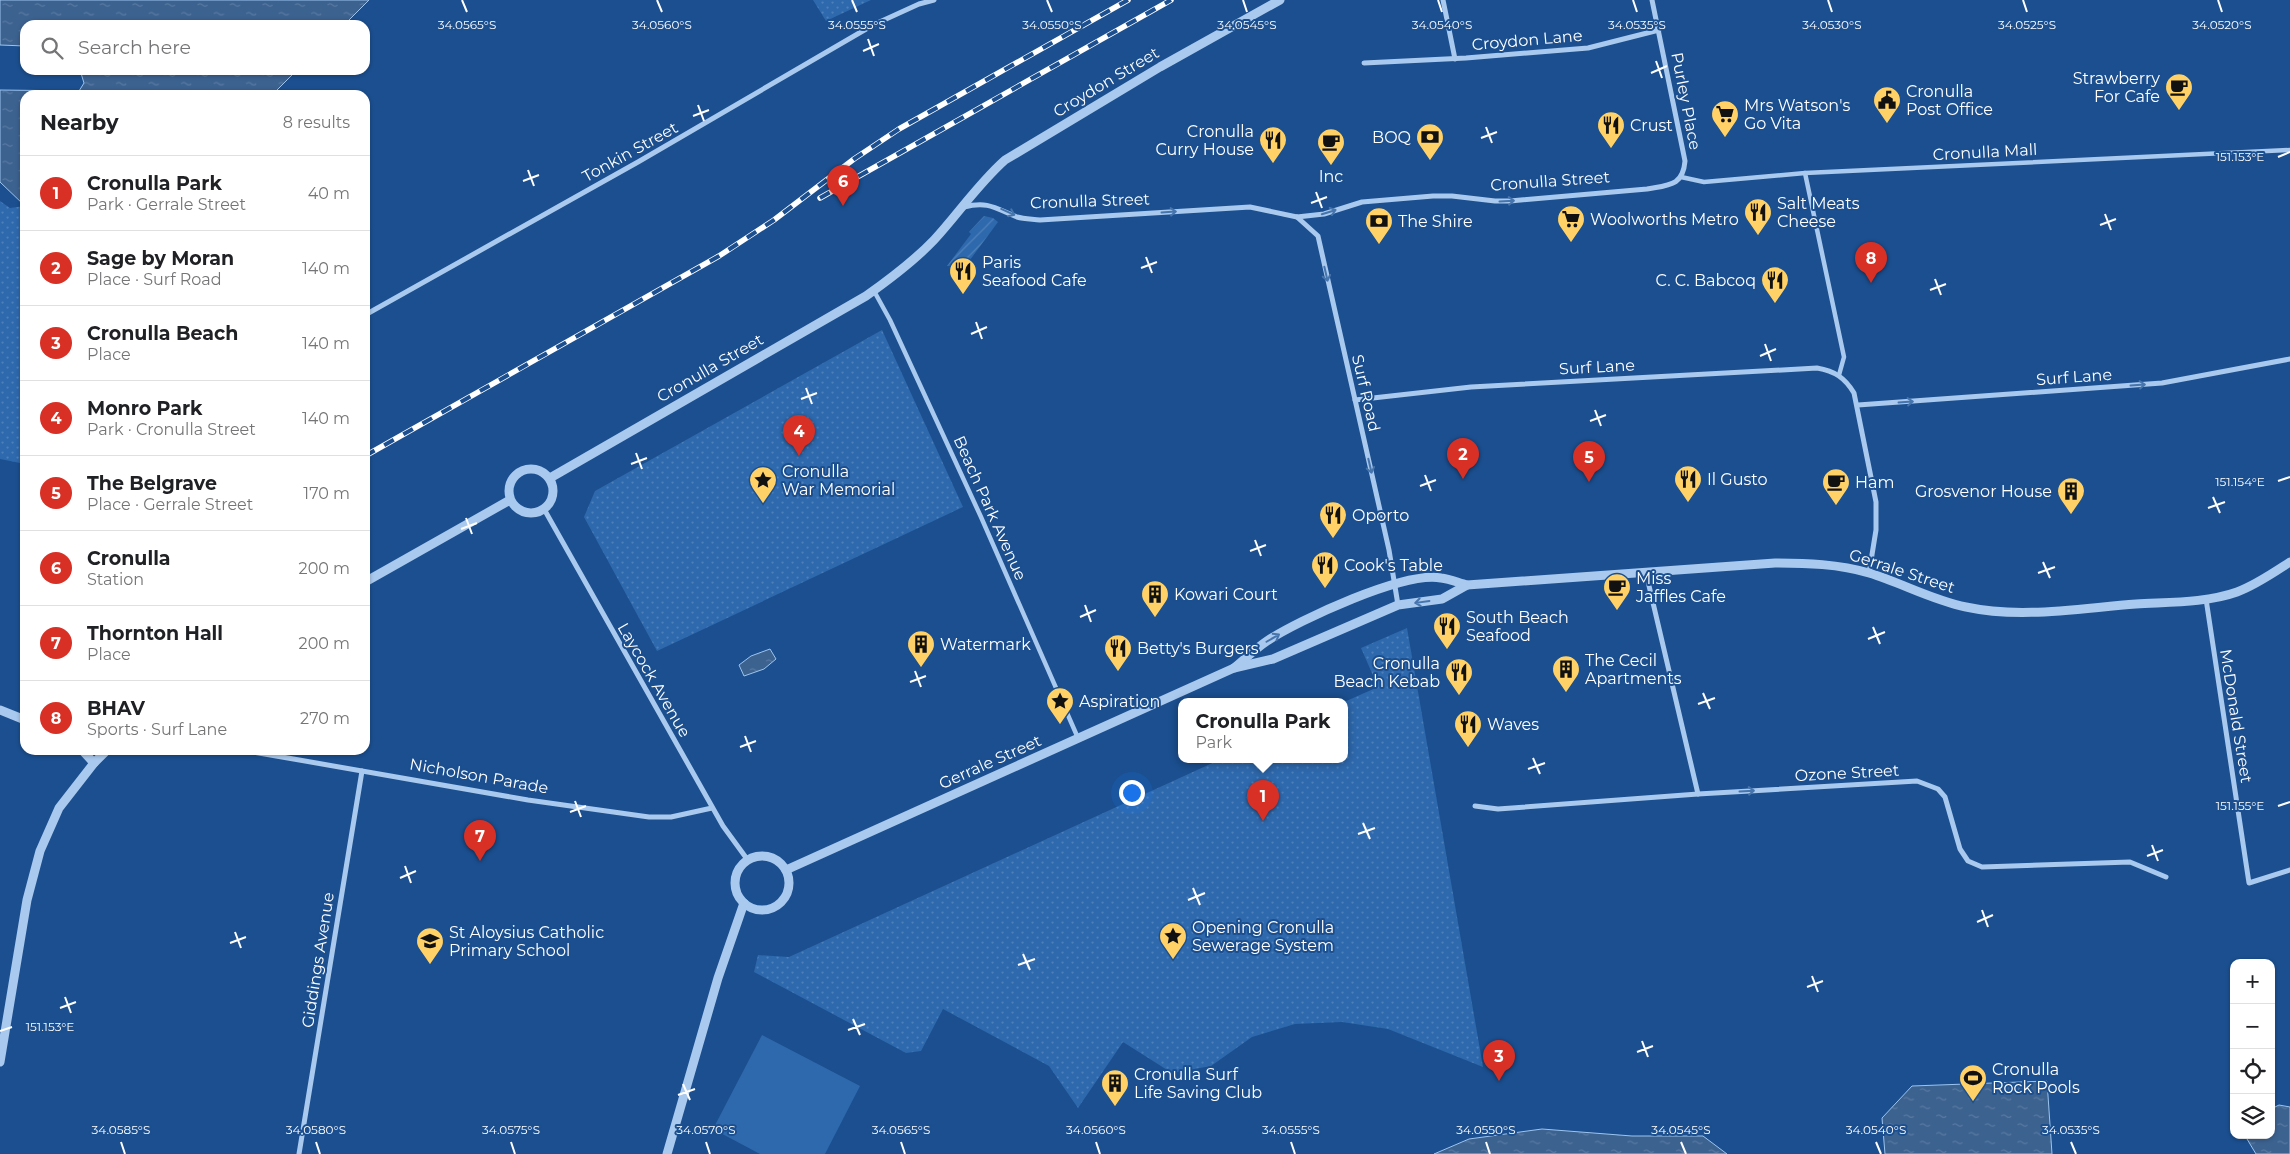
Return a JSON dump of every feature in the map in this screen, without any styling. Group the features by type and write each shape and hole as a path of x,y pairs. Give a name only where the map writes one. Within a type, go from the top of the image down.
{"street":[{"name":"Tonkin Street","path":"370,312 638,162 873,26 919,4 934,0"},
{"name":"Croydon Street","path":"961,208 990,173 1025,147 1160,67 1280,0"},
{"name":"Croydon Lane","path":"1443,0 1455,59"},
{"name":"Purley Place","path":"1652,0 1684,155 1681,178"},
{"name":"Croydon Lane","path":"1364,63 1455,59 1588,48 1659,30"},
{"name":"Cronulla Mall","path":"1681,178 1704,182 1805,174 2290,150"},
{"path":"1805,174 1844,357 1839,375 1849,385 1858,405 1876,502 1876,530 1869,573"},
{"name":"Cronulla Street","path":"550,478 874,291 933,241 961,208 975,204 990,204 1019,217 1040,220 1250,207 1297,217 1324,214 1362,202 1433,196 1510,201 1647,189 1675,183 1681,178"},
{"name":"Surf Road","path":"1297,217 1318,236 1395,582"},
{"name":"Beach Park Avenue","path":"874,291 890,320 981,517 1078,738"},
{"name":"Surf Lane","path":"1858,405 2162,383 2290,359"},
{"name":"Surf Lane","path":"1355,400 1471,387 1807,369 1826,369 1839,375"},
{"path":"530,468 538,469 550,478 554,491 549,504 544,509 525,513 514,506 510,500 509,486 517,473 530,468"},
{"path":"370,579 510,500"},
{"name":"Laycock Avenue","path":"544,509 712,808 730,838 747,859"},
{"name":"Gerrale Street","path":"1234,668 1266,642 1289,629 1395,582 1440,577 1467,585 1775,563 1806,563 1869,573 1914,592 1966,607 1992,611 2038,611 2206,599 2237,592 2249,587 2290,562"},
{"path":"1646,573 1698,794"},
{"path":"1395,582 1398,605"},
{"name":"Gerrale Street","path":"786,870 1234,668 1273,659 1398,605 1442,599 1467,585"},
{"name":"McDonald Street","path":"2206,599 2249,883 2290,870"},
{"path":"0,710 20,718"},
{"path":"87,755 94,763"},
{"path":"0,1062 27,900 40,851 59,808 102,755"},
{"name":"Nicholson Parade","path":"271,755 528,800 649,817 672,817 712,808"},
{"name":"Giddings Avenue","path":"299,1154 362,771"},
{"name":"Ozone Street","path":"1476,806 1498,809 1698,794 1917,782 1938,789 1945,797 1960,849 1968,861 1982,867 2130,862 2166,877"},
{"path":"761,855 769,856 776,859 786,870 789,886 782,900 776,906 760,910 744,903 735,889 734,880 740,865 747,859 761,855"},
{"path":"667,1154 718,978 744,903"}],"shaded area":[{"path":"813,0 871,0 826,21"},
{"path":"0,201 10,208 20,207 20,463 0,459"},
{"path":"984,216 993,218 998,222 967,264 961,267 947,266 971,234 969,232"},
{"path":"882,330 963,507 657,651 584,517 595,491"},
{"path":"1407,628 1483,1067 1388,1029 1342,1022 1295,1024 1252,1037 1211,1066 1172,1073 1123,1042 1078,1108 1049,1066 943,1009 921,1051 906,1053 754,972 758,955 789,957 1212,763 1348,763 1348,700 1378,687 1361,648"},
{"path":"762,1035 860,1086 825,1154 760,1154 713,1129"}],"water":[{"path":"0,0 369,0 349,20 20,20 20,46 0,45"},
{"path":"82,75 292,75 277,90 80,90 84,83"},
{"path":"0,90 20,90 20,201 0,182"},
{"path":"770,649 776,659 764,669 744,676 739,665 751,656"},
{"name":"Cronulla Rock Pools","path":"2047,1081 2052,1154 1885,1154 1882,1118 1912,1086"},
{"path":"2279,1105 2290,1107 2290,1154 2256,1154 2247,1139 2275,1139 2275,1107"},
{"path":"1542,1129 1632,1136 1703,1136 1727,1154 1434,1154 1469,1139"}],"railway":[{"path":"370,453 719,256 774,220 854,159 899,129 1128,0"},
{"path":"820,198 1171,0"}],"place":[{"name":"Strawberry For Cafe","path":"2179,111"},
{"name":"Cronulla Post Office","path":"1887,124"},
{"name":"Mrs Watson's Go Vita","path":"1725,138"},
{"name":"Crust","path":"1611,149"},
{"name":"BOQ","path":"1430,161"},
{"name":"Cronulla Curry House","path":"1273,164"},
{"name":"Inc","path":"1331,166"},
{"name":"Cronulla","path":"843,206"},
{"name":"Salt Meats Cheese","path":"1758,236"},
{"name":"Woolworths Metro","path":"1571,243"},
{"name":"The Shire","path":"1379,245"},
{"name":"BHAV","path":"1871,283"},
{"name":"Paris Seafood Cafe","path":"963,295"},
{"name":"C. C. Babcoq","path":"1775,304"},
{"name":"Monro Park","path":"799,456"},
{"name":"Sage by Moran","path":"1463,479"},
{"name":"The Belgrave","path":"1589,482"},
{"name":"Il Gusto","path":"1688,503"},
{"name":"Cronulla War Memorial","path":"763,504"},
{"name":"Ham","path":"1836,506"},
{"name":"Grosvenor House","path":"2071,515"},
{"name":"Oporto","path":"1333,539"},
{"name":"Cook's Table","path":"1325,589"},
{"name":"Miss Jaffles Cafe","path":"1617,611"},
{"name":"Kowari Court","path":"1155,618"},
{"name":"South Beach Seafood","path":"1447,650"},
{"name":"Watermark","path":"921,668"},
{"name":"Betty's Burgers","path":"1118,672"},
{"name":"The Cecil Apartments","path":"1566,693"},
{"name":"Cronulla Beach Kebab","path":"1459,696"},
{"name":"Aspiration","path":"1060,725"},
{"name":"Waves","path":"1468,748"},
{"name":"Cronulla Park","path":"1263,821"},
{"name":"Thornton Hall","path":"480,861"},
{"name":"Opening Cronulla Sewerage System","path":"1173,960"},
{"name":"St Aloysius Catholic Primary School","path":"430,965"},
{"name":"Cronulla Beach","path":"1499,1081"},
{"name":"Cronulla Rock Pools","path":"1973,1102"},
{"name":"Cronulla Surf Life Saving Club","path":"1115,1107"}]}
